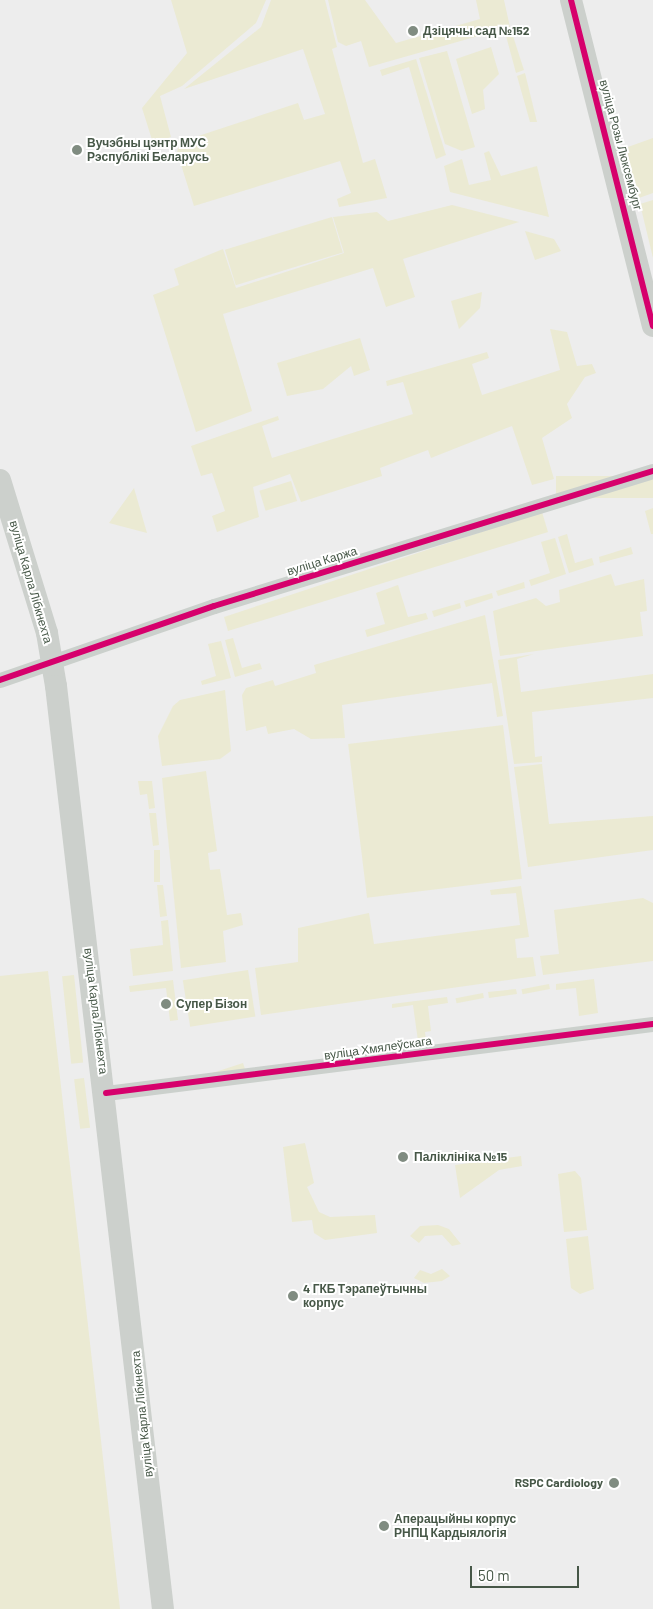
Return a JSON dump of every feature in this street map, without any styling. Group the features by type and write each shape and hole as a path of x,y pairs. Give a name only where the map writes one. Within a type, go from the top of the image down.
{"main road":[{"name":"вуліца Розы Люксембург","path":"571,0 653,326"},
{"name":"вуліца Карла Лібкнехта","path":"0,480 52,661 106,1093 163,1609"}],"street":[{"name":"вуліца Каржа","path":"0,680 52,661 653,471"},
{"name":"вуліца Хмялеўскага","path":"106,1093 653,1024"}],"green space":[{"path":"171,0 266,0 256,23 182,86 160,96 171,137 153,143 142,108 187,53"},
{"path":"271,0 325,0 337,47 332,49 363,163 375,159 387,198 339,207 337,199 351,193 340,161 194,206 177,152 180,142 298,103 304,120 325,114 303,49 184,89 261,27"},
{"path":"328,0 365,0 396,43 480,19 476,0 504,0 510,27 369,67 361,41 346,46 338,42"},
{"path":"511,30 524,70 516,73 505,32"},
{"path":"491,47 499,74 483,90 485,109 472,114 456,59"},
{"path":"447,51 475,147 462,151 445,144 419,58"},
{"path":"416,59 446,155 436,159 409,67 382,76 380,70"},
{"path":"525,73 537,122 530,122 517,76"},
{"path":"653,138 653,193 639,198 625,148"},
{"path":"489,151 501,176 537,166 549,217 450,192 444,166 462,159 469,185 491,180 484,153"},
{"path":"653,200 653,258 640,204"},
{"path":"452,205 519,222 403,259 415,297 386,307 373,268 223,314 252,411 196,432 153,295 179,285 174,269 223,249 236,288 344,253 333,217 377,212 388,221"},
{"path":"332,217 343,252 236,285 225,250"},
{"path":"525,231 554,239 561,251 535,260"},
{"path":"482,292 480,308 459,329 451,301"},
{"path":"550,329 567,332 577,366 592,364 596,373 585,377 567,404 572,418 542,438 554,479 532,485 512,426 431,458 428,450 380,468 382,476 301,502 290,474 253,487 259,517 217,532 212,516 225,511 212,473 201,476 191,446 278,416 279,420 262,426 272,458 413,414 403,382 387,386 386,381 487,352 489,358 472,364 482,395 560,370"},
{"path":"360,338 370,370 354,376 351,366 323,389 287,396 277,363"},
{"path":"556,476 653,476 653,498 556,498"},
{"path":"291,481 297,501 266,511 259,491"},
{"path":"134,488 147,533 109,523"},
{"path":"653,508 653,534 651,534 645,511"},
{"path":"542,512 548,532 228,631 224,617"},
{"path":"567,534 575,563 592,558 594,565 569,573 558,537"},
{"path":"555,538 566,574 531,586 529,580 550,573 541,542"},
{"path":"631,547 633,554 600,563 599,557"},
{"path":"611,574 615,586 644,579 647,611 640,612 643,636 500,656 493,611 536,598 546,606 560,602 559,590"},
{"path":"524,582 525,588 498,596 496,591"},
{"path":"398,585 408,617 426,613 428,619 367,637 365,630 385,624 376,593"},
{"path":"492,593 493,598 466,607 464,601"},
{"path":"460,603 461,608 434,617 432,611"},
{"path":"485,615 503,716 497,717 492,683 342,705 345,738 311,739 294,729 268,734 266,726 246,731 242,695 246,688 273,680 275,686 316,673 314,665"},
{"path":"233,638 242,668 260,663 262,669 235,677 225,640"},
{"path":"221,641 231,678 202,685 201,681 216,676 208,644"},
{"path":"534,654 517,659 521,692 653,674 653,698 532,712 535,757 542,756 542,762 514,764 498,660"},
{"path":"225,690 231,751 220,759 162,766 158,736 173,706 180,700"},
{"path":"503,725 522,879 367,898 348,744"},
{"path":"542,764 549,824 653,816 653,850 528,867 514,767"},
{"path":"206,771 217,851 208,853 210,870 220,869 227,915 241,913 243,925 223,931 226,962 181,968 162,778"},
{"path":"138,781 152,781 155,808 149,809 147,794 140,795"},
{"path":"149,813 156,813 159,845 153,846"},
{"path":"154,850 160,850 160,882 154,882"},
{"path":"157,885 163,885 167,916 160,917"},
{"path":"521,886 529,937 515,939 517,958 533,957 536,976 261,1015 255,968 298,962 298,928 369,913 374,944 520,925 516,893 491,895 490,890"},
{"path":"643,898 653,903 653,961 543,975 540,956 559,954 554,910"},
{"path":"168,920 173,971 133,976 130,949 163,945 161,921"},
{"path":"248,970 255,1016 190,1027 183,980"},
{"path":"48,971 120,1609 0,1609 0,976"},
{"path":"74,975 83,1063 71,1064 62,976"},
{"path":"594,979 598,1013 579,1016 576,988 556,990 556,984"},
{"path":"173,980 178,1020 170,1021 166,988 130,992 129,986"},
{"path":"549,984 550,989 522,994 522,989"},
{"path":"516,989 517,994 489,998 488,992"},
{"path":"483,993 484,998 456,1003 456,998"},
{"path":"447,997 448,1003 428,1006 431,1031 425,1032 426,1040 418,1041 413,1005 392,1008 392,1004"},
{"path":"243,1063 245,1069 205,1082 203,1076"},
{"path":"84,1078 90,1128 80,1129 74,1079"},
{"path":"305,1143 314,1183 307,1187 319,1212 330,1217 375,1215 377,1233 325,1240 314,1233 312,1220 292,1222 283,1147"},
{"path":"521,1156 522,1166 499,1170 460,1198 455,1165"},
{"path":"575,1171 581,1178 587,1230 564,1232 558,1174"},
{"path":"438,1225 449,1229 461,1244 452,1246 442,1235 425,1236 419,1243 410,1236 420,1226"},
{"path":"588,1236 594,1289 580,1294 571,1288 566,1239"},
{"path":"442,1269 450,1276 442,1281 424,1283 414,1278 420,1270 431,1274"}],"cycle path":[{"path":"571,0 653,326"},
{"path":"0,680 214,606 653,471"},
{"path":"106,1093 653,1024"}],"place":[{"name":"Дзіцячы сад №152","path":"413,31"},
{"name":"Вучэбны цэнтр МУС Рэспублікі Беларусь","path":"77,150"},
{"name":"Супер Бізон","path":"166,1004"},
{"name":"Паліклініка №15","path":"403,1157"},
{"name":"4 ГКБ Тэрапеўтычны корпус","path":"293,1296"},
{"name":"RSPC Cardiology","path":"614,1483"},
{"name":"Аперацыйны корпус РНПЦ Кардыялогія","path":"384,1526"}]}
